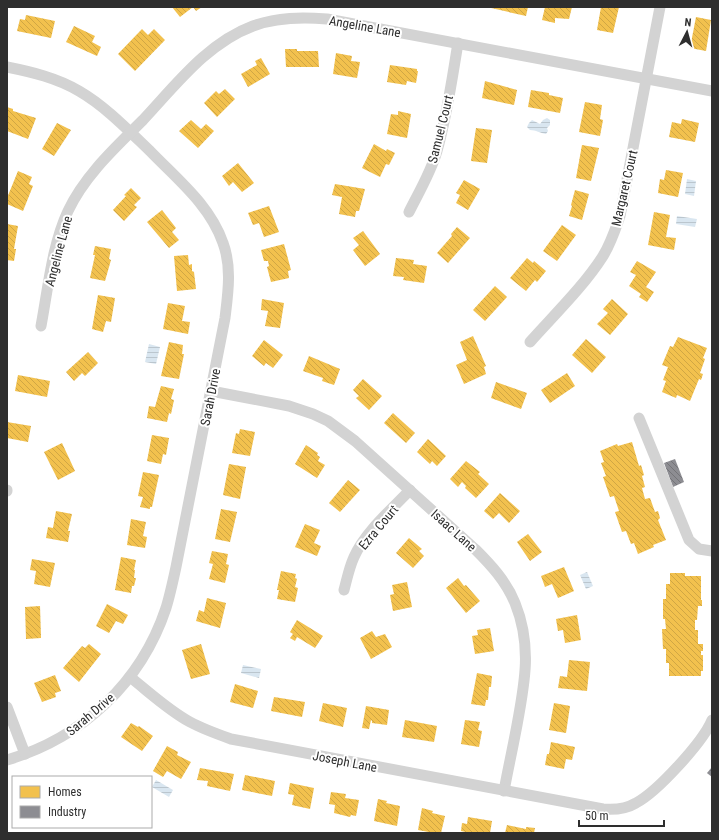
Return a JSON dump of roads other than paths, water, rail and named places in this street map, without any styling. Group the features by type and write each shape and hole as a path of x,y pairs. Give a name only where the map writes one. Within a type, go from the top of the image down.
{"street":[{"name":"Margaret Court","path":"530,342 594,269 611,240 620,216 660,7"},
{"name":"Angeline Lane","path":"42,326 59,235 68,211 76,196 96,169 196,64 215,47 236,33 252,26 268,21 293,17 327,19 712,91"},
{"name":"Samuel Court","path":"409,212 437,152 458,43"},
{"name":"Sarah Drive","path":"7,67 41,75 80,91 130,132 198,200 217,228 223,243 228,267 226,318 176,567 166,608 156,632 141,661 130,677 103,707 84,723 62,737 40,749 7,760"},
{"name":"Isaac Lane","path":"211,391 289,406 328,421 355,441 493,567 507,587 514,602 522,626 526,650 524,692 504,791"},
{"path":"640,418 689,540 699,549 712,551"},
{"name":"Ezra Court","path":"344,590 348,572 354,556 381,520 410,490"},
{"name":"Joseph Lane","path":"130,677 182,717 214,734 231,739 577,805 612,810 628,807 643,799 656,789 691,752 712,720"},
{"path":"7,706 25,754"}]}
